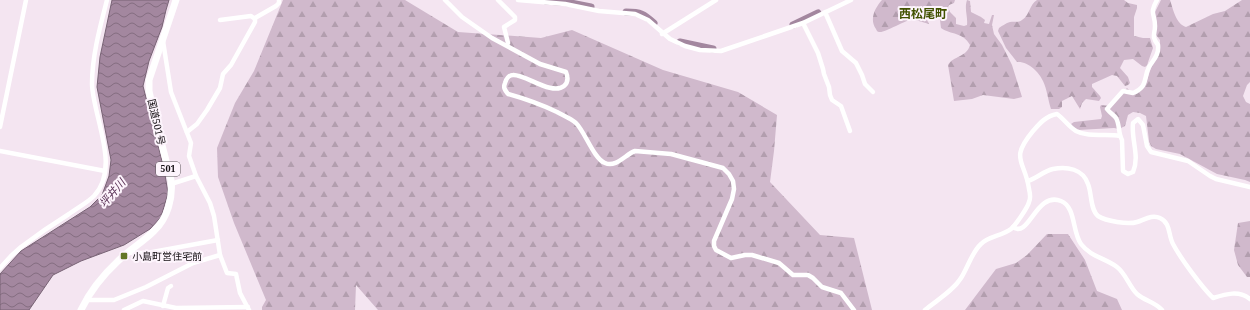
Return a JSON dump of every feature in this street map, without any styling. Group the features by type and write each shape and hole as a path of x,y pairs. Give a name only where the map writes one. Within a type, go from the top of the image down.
{"highway":[{"name":"国道501号","path":"81,310 103,276 127,253 155,231 166,213 170,200 172,190 171,184 149,90 149,80 176,0"}],"street":[{"path":"0,128 26,0"},
{"path":"0,268 21,247 94,196 104,179 106,157 104,141 92,84 100,28 108,0"},
{"path":"220,20 251,16 255,18 276,6 279,3 279,0"},
{"path":"445,0 462,17 492,38 540,64 566,72 568,77 568,82 565,86 557,89 515,75 509,76 504,85 504,90 508,94 536,102 571,119 577,125 598,157 604,163 610,164 617,162 635,151 671,154 723,168 730,174 734,189 732,198 714,241 716,250 732,258 752,255 779,263 793,274 808,276 813,278 822,287 841,293 854,310"},
{"path":"498,0 515,17 515,20 504,27 508,43"},
{"path":"518,0 565,4 599,11 635,14 648,20 670,40 700,50 721,51 766,37 803,23 851,0"},
{"path":"663,33 716,0"},
{"path":"1157,0 1152,8 1152,13 1155,26 1153,34 1154,40 1158,45 1158,55 1149,68 1146,81 1142,88 1134,93 1123,91 1107,109 1116,118 1122,140 1123,171 1128,174 1133,172 1137,160 1132,130 1133,123 1138,119 1143,124 1147,146 1151,152 1188,161 1210,176 1250,187"},
{"path":"825,12 842,51 856,63 865,84 873,92"},
{"path":"187,132 197,124 207,110 220,88 223,74 231,65 255,22 255,18"},
{"path":"803,23 824,68 824,74 829,87 830,96 832,100 841,106 850,131"},
{"path":"124,310 143,301 175,309 248,309 240,293 236,274 227,273 220,256 214,216 210,203 196,176 189,156 191,143 171,92 163,40"},
{"path":"925,310 949,291 960,279 980,244 988,238 1011,229 1029,202 1030,196 1028,181 1020,160 1020,152 1023,145 1040,123 1050,116 1057,114 1076,130 1085,134 1111,134 1120,136"},
{"path":"0,151 105,171"},
{"path":"1028,181 1052,169 1064,168 1077,171 1083,175 1088,184 1094,210 1098,216 1125,224 1136,223 1156,216 1169,228 1172,242 1180,255 1213,298 1238,293 1245,295 1250,299"},
{"path":"171,184 196,176"},
{"path":"1013,227 1020,229 1027,225 1040,206 1045,202 1055,200 1065,203 1071,213 1080,242 1085,249 1091,254 1116,266 1122,271 1138,295 1157,304 1162,310"},
{"path":"127,253 146,253 218,240"},
{"path":"87,300 114,300 146,287 192,263 220,256"},
{"path":"163,306 168,288 171,286"}],"green space":[{"path":"283,0 405,0 458,32 541,38 572,30 663,70 738,92 777,115 770,182 820,235 854,238 872,310 378,310 356,285 355,310 262,310 266,300 234,223 218,177 217,148 235,103 254,71"},
{"path":"882,0 955,0 954,3 948,7 950,12 956,18 956,24 964,26 967,25 967,0 970,1 971,12 985,20 984,23 989,24 992,15 994,15 992,25 994,34 1002,45 1012,65 1022,97 1014,99 983,95 972,99 954,101 948,65 950,62 966,52 970,45 964,38 941,28 939,12 934,10 925,16 929,24 912,19 886,31 878,32 874,25 873,18 877,6"},
{"path":"1037,0 1124,0 1128,3 1137,5 1134,17 1134,36 1150,38 1153,48 1147,65 1145,67 1142,66 1133,59 1124,60 1120,68 1128,77 1130,83 1128,85 1125,86 1117,76 1112,75 1092,84 1092,87 1101,98 1099,101 1086,99 1082,103 1080,109 1072,96 1062,101 1062,107 1059,109 1051,109 1046,87 1041,78 1029,65 1017,62 1006,48 998,31 999,28 1007,23 1019,21 1025,18 1034,2"},
{"path":"1161,0 1170,0 1177,20 1186,27 1213,14 1225,11 1242,0 1250,0 1250,82 1247,85 1243,96 1246,102 1250,104 1250,182 1217,174 1180,154 1156,149 1151,146 1146,116 1140,113 1133,112 1128,115 1125,126 1119,129 1078,130 1071,124 1074,122 1101,119 1101,105 1110,106 1127,88 1131,92 1145,86 1153,62 1160,50 1160,40 1156,35 1154,14"},
{"path":"1250,221 1250,277 1247,277 1238,265 1234,250 1238,223"},
{"path":"1047,234 1068,234 1085,260 1097,291 1117,299 1122,310 965,310 996,269 1016,263 1027,255"}],"water":[{"name":"坪井川","path":"112,0 169,0 162,27 149,61 143,86 164,169 168,193 161,217 150,229 124,245 81,261 53,275 29,310 0,310 0,274 21,251 90,207 102,195 109,176 111,160 97,87 100,57"}],"waterway":[{"path":"546,1 571,3 591,7"},
{"path":"626,12 642,14 654,23"},
{"path":"793,25 818,13"},
{"path":"680,42 713,49"}],"place":[{"name":"小島町営住宅前","path":"124,256"}],"district":[{"name":"西松尾町","path":"923,14"}]}
